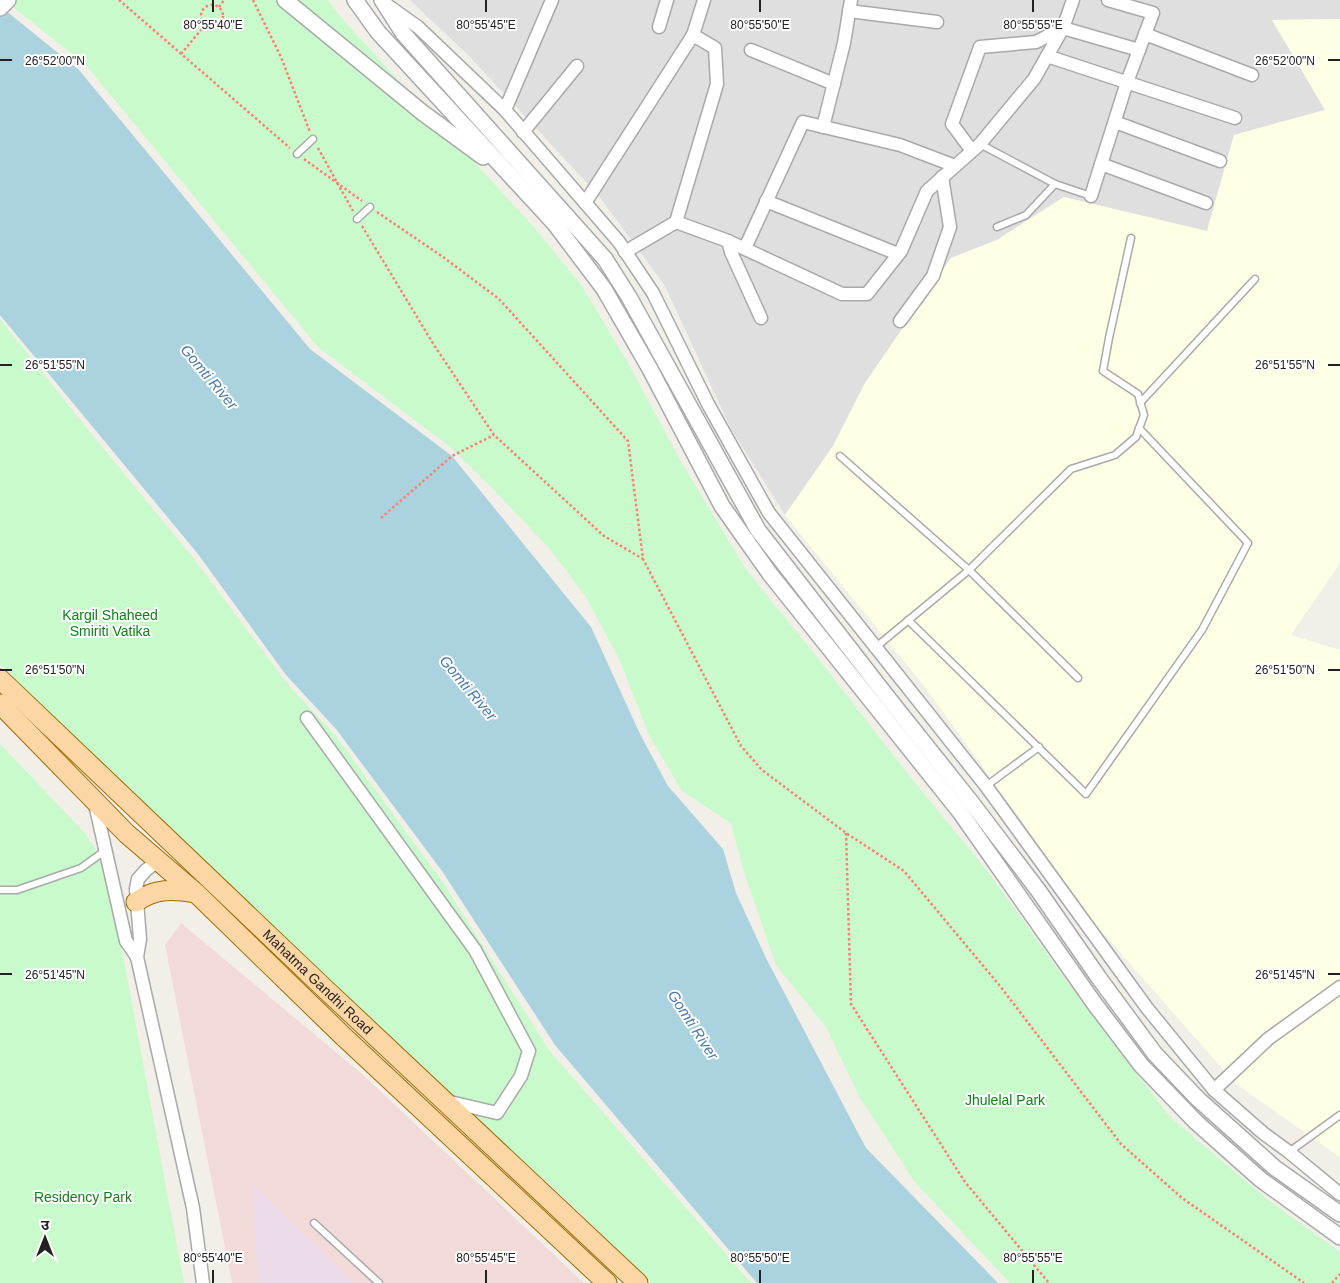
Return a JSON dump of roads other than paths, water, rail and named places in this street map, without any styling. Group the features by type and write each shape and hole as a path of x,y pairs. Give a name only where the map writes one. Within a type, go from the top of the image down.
{"main road":[{"name":"Mahatma Gandhi Road","path":"0,679 322,986 638,1283"},
{"name":"Mahatma Gandhi Road","path":"0,704 95,802 158,861 197,894 343,1036 607,1283"},
{"path":"136,902 157,892 169,890 197,894"}],"street":[{"path":"0,8 8,0"},
{"path":"285,0 423,113 511,177"},
{"path":"355,0 378,32 554,224 604,289 650,369 722,506 770,574 960,812 1094,1003 1141,1064 1196,1122 1253,1173 1340,1237"},
{"path":"505,110 552,0"},
{"path":"659,27 667,0"},
{"path":"585,203 693,35 704,0"},
{"path":"676,222 728,241 842,294 867,294 898,254 927,191 976,147 1034,78 1063,28 1073,0"},
{"path":"1091,196 1127,82 1152,13 1108,0"},
{"path":"379,1 418,27 505,110 619,242 653,293 708,404 766,507 986,786 1147,1008 1214,1090 1263,1133 1340,1194"},
{"path":"379,1 402,33 604,259 629,296 758,530 982,816 1038,890 1099,978 1156,1054 1198,1099 1275,1168 1340,1214"},
{"path":"823,127 844,43 850,5 937,22"},
{"path":"976,147 952,124 980,47 1036,42 1063,28 1139,50"},
{"path":"1145,34 1252,75"},
{"path":"625,252 676,222 717,84 715,48 693,35"},
{"path":"752,50 834,84"},
{"path":"1048,56 1235,118"},
{"path":"523,132 577,66"},
{"path":"744,248 803,122 900,145 955,166"},
{"path":"1115,122 1220,160"},
{"path":"1101,164 1206,203"},
{"path":"900,321 933,276 950,226 942,177"},
{"path":"766,201 898,254"},
{"path":"728,241 731,252 761,318"},
{"path":"307,718 476,950 529,1050 521,1076 497,1113 444,1100"},
{"path":"95,802 126,941 137,957 193,1208 203,1283"},
{"path":"137,957 140,939 136,889 138,880 146,870 158,861"},
{"path":"1214,1090 1268,1039 1340,987"}],"lane":[{"path":"297,154 313,139"},
{"path":"976,147 1055,184 1091,196"},
{"path":"997,227 1026,215 1055,184"},
{"path":"357,219 370,207"},
{"path":"876,647 969,570 1071,469 1115,455 1136,437 1144,415 1138,394 1103,371 1132,238"},
{"path":"1140,403 1255,278"},
{"path":"908,620 1086,794 1202,630 1248,543 1139,428"},
{"path":"840,456 969,570 1078,678"},
{"path":"986,786 1039,747"},
{"path":"0,890 17,890 81,868 106,850"},
{"path":"1289,1152 1340,1115"},
{"path":"314,1223 379,1283"}],"water":[{"name":"Gomti River","path":"0,6 79,70 310,349 452,456 591,627 640,734 668,786 723,849 736,893 766,958 866,1148 998,1283 757,1283 555,1045 442,871 336,729 286,675 198,554 0,315"}],"park label":[{"name":"Kargil Shaheed Smiriti Vatika","path":"110,624"},
{"name":"Jhulelal Park","path":"1005,1100"},
{"name":"Residency Park","path":"83,1197"}]}
